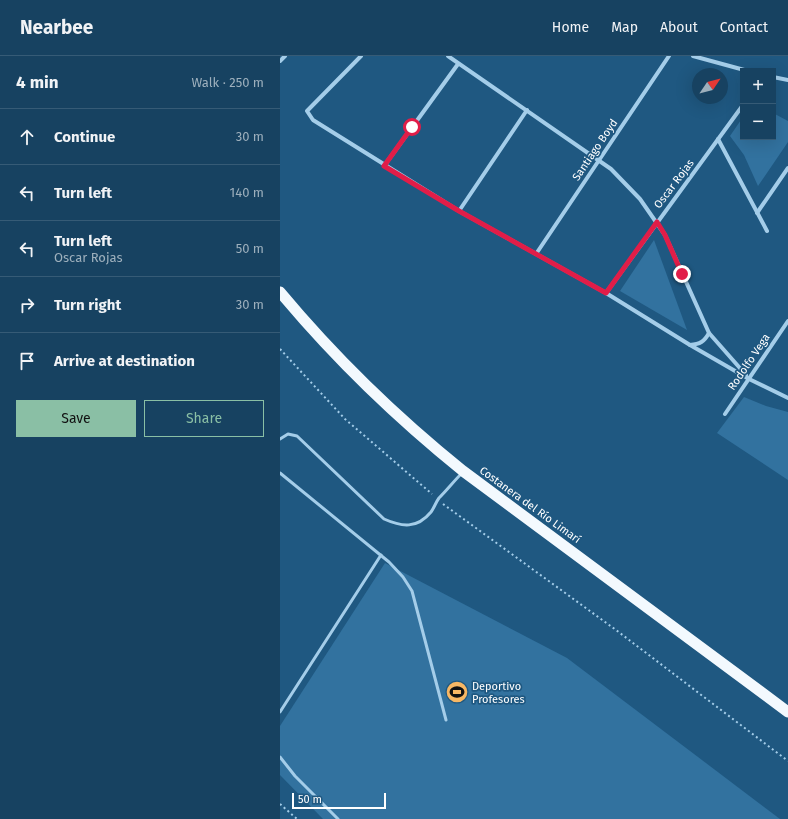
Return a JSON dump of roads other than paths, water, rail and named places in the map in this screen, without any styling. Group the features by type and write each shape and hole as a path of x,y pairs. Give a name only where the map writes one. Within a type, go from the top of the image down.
{"highway":[{"name":"Costanera del Río Limarí","path":"280,292 329,348 361,381 411,427 463,471 788,712"}],"street":[{"path":"280,61 285,56"},
{"path":"361,56 307,111 313,120 384,166 459,211 606,293 690,345 749,379 788,398"},
{"path":"448,56 611,169 640,199 665,235 709,333 749,379"},
{"name":"Santiago Boyd","path":"536,254 600,161 669,56"},
{"path":"693,56 740,69"},
{"path":"384,166 458,64"},
{"path":"776,77 788,80"},
{"name":"Oscar Rojas","path":"606,293 740,109"},
{"path":"459,211 527,110"},
{"path":"718,139 767,231"},
{"path":"757,213 788,168"},
{"name":"Rodolfo Vega","path":"725,414 788,321"},
{"path":"690,345 700,344 706,340 709,333"}],"lane":[{"path":"280,440 288,434 297,436 384,519 408,526 418,523 431,512 438,500 463,471"},
{"path":"280,473 380,554 403,577 412,591 446,720"},
{"path":"280,712 380,554"},
{"path":"280,757 295,776 338,819"}],"place":[{"name":"Deportivo Profesores","path":"457,692"}]}
